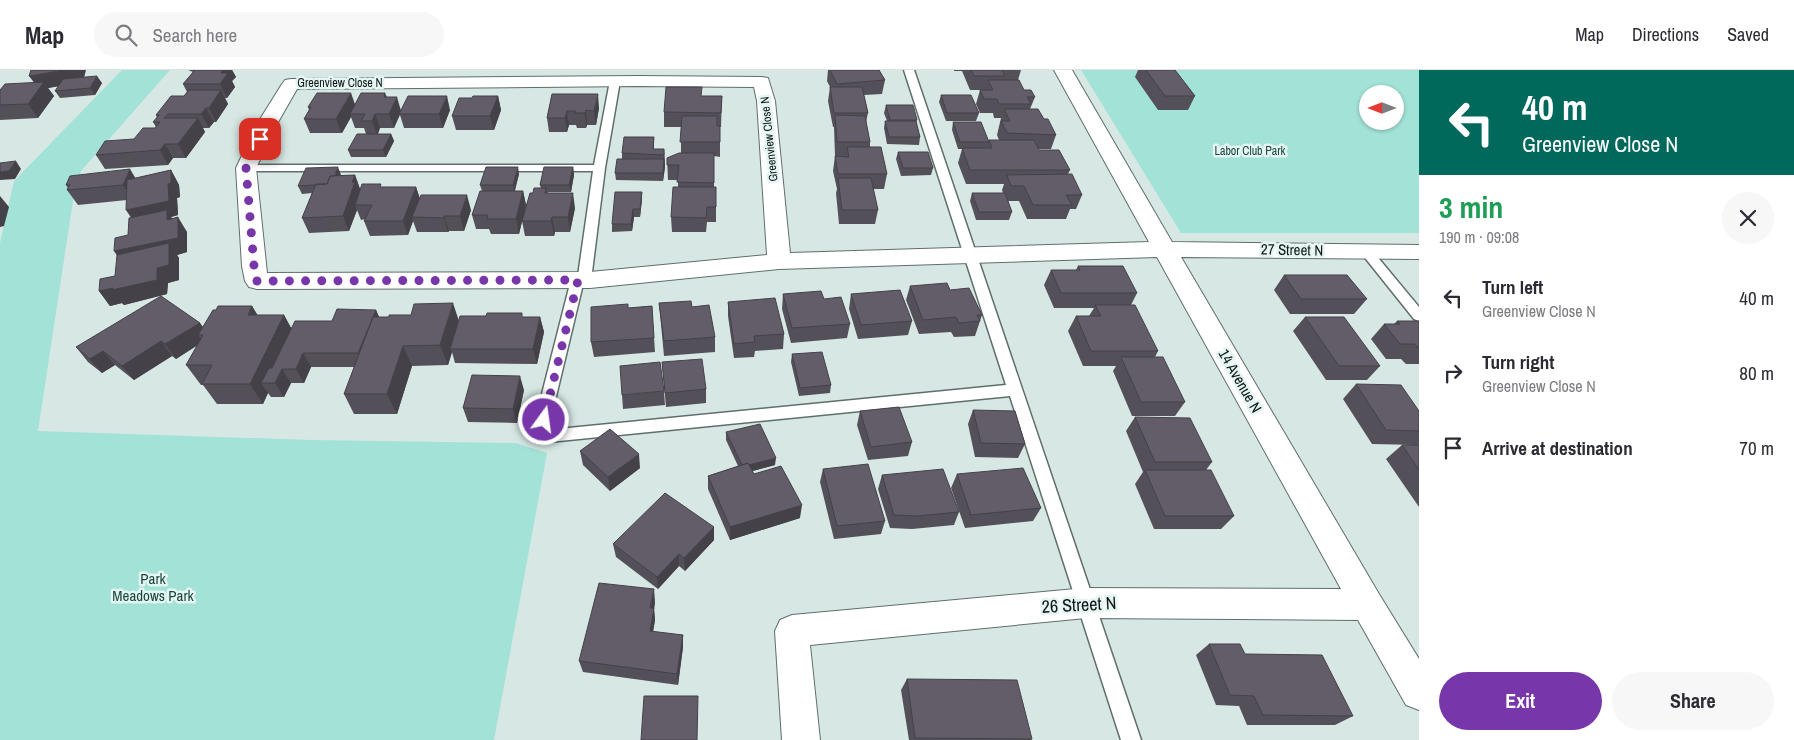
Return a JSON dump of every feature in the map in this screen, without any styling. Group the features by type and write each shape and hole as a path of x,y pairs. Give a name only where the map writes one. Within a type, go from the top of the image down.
{"street":[{"name":"14 Avenue N","path":"1063,70 1367,605 1419,692"},
{"name":"Greenview Close N","path":"246,168 267,124 291,84 615,81 762,82 766,101 780,261"},
{"path":"246,168 254,266 257,281 581,280 780,261 1165,248"},
{"name":"27 Street N","path":"1165,248 1419,252"},
{"name":"26 Street N","path":"801,740 792,631 1086,603 1367,605"}],"lane":[{"path":"909,70 1130,740"},
{"path":"615,81 581,280 539,437 1013,390"},
{"path":"246,168 599,168"},
{"path":"1366,251 1419,316"}],"green space":[{"name":"Park Meadows Park","path":"122,70 170,70 81,171 74,194 38,431 312,440 516,443 547,453 494,740 0,740 0,243 14,181"},
{"name":"Labor Club Park","path":"1081,70 1419,70 1419,233 1181,233"}],"building":[{"path":"31,70 64,70 29,76"},
{"path":"195,70 223,70 221,73 228,73 220,84 183,84"},
{"path":"830,70 879,70 885,80 837,84"},
{"path":"971,70 1002,70 1005,76 974,76"},
{"path":"1146,70 1175,70 1195,96 1165,96"},
{"path":"97,76 90,88 55,91 63,79"},
{"path":"988,80 1019,80 1024,90 1031,90 1035,97 1027,97 1031,104 999,104 997,99 984,99 980,90 993,90"},
{"path":"44,82 28,104 0,105 0,90 5,84"},
{"path":"666,87 702,87 701,96 722,96 721,113 664,112"},
{"path":"830,87 862,87 868,113 834,113"},
{"path":"189,90 221,90 209,108 206,108 201,114 168,114 164,118 198,118 178,144 165,144 160,150 96,155 105,141 134,139 143,128 155,128 160,122 153,122 159,115 156,115 171,96 184,96"},
{"path":"317,93 351,93 336,119 304,119 311,107 308,107"},
{"path":"361,93 385,93 384,97 397,97 389,114 375,114 372,121 361,121 365,114 350,114"},
{"path":"552,94 598,94 594,111 586,110 585,113 575,113 576,111 567,111 565,118 547,118"},
{"path":"941,95 971,95 979,113 947,113"},
{"path":"408,96 447,96 439,114 399,114"},
{"path":"473,96 498,96 490,116 452,116 459,98 472,98"},
{"path":"886,105 913,105 917,120 890,120"},
{"path":"1004,109 1038,109 1044,119 1048,119 1056,135 1007,133 1001,121 1010,121"},
{"path":"835,115 865,116 870,142 837,142"},
{"path":"682,116 717,116 717,126 720,126 720,142 680,142"},
{"path":"885,121 916,121 920,137 889,137"},
{"path":"953,122 981,122 989,142 960,142"},
{"path":"357,134 391,134 383,150 348,150"},
{"path":"624,137 654,137 653,149 664,149 664,155 622,153"},
{"path":"989,140 1034,140 1039,150 1059,150 1070,170 970,170 962,148 992,148"},
{"path":"847,147 881,147 887,174 838,174 835,156 849,157"},
{"path":"898,152 928,152 933,168 903,168"},
{"path":"679,153 714,153 714,183 677,182 679,165 667,165 667,158"},
{"path":"617,159 664,159 663,173 615,173"},
{"path":"16,161 9,171 0,172 0,163"},
{"path":"338,167 334,176 330,176 327,184 298,186 306,168"},
{"path":"486,167 518,167 513,185 480,185"},
{"path":"544,167 573,167 569,185 540,185"},
{"path":"130,169 123,185 67,190 70,184 66,185 70,176"},
{"path":"171,170 171,183 168,184 169,201 126,210 127,180"},
{"path":"1072,174 1082,195 1066,195 1072,205 1033,205 1024,186 1011,186 1007,175"},
{"path":"355,175 352,182 355,182 343,216 302,218 316,184 327,184 330,176"},
{"path":"838,178 871,178 878,210 842,210"},
{"path":"362,184 381,184 380,187 416,187 403,221 364,221 372,205 355,205"},
{"path":"673,187 716,187 716,207 707,207 706,218 671,217"},
{"path":"534,188 546,188 545,193 573,193 568,217 552,217 551,221 522,221 530,193 533,193"},
{"path":"480,191 523,191 516,219 487,219 488,215 472,215"},
{"path":"615,192 642,192 640,209 633,209 631,224 612,224"},
{"path":"972,193 1005,193 1012,212 979,212"},
{"path":"421,195 467,195 460,216 444,216 444,218 412,217"},
{"path":"167,210 167,220 178,217 178,238 114,251 115,238 128,235 129,218"},
{"path":"169,243 169,265 157,268 157,280 99,291 100,279 115,276 117,255"},
{"path":"1078,266 1123,266 1137,293 1061,293 1051,270 1080,270"},
{"path":"1284,275 1347,275 1367,299 1301,299"},
{"path":"947,283 950,290 969,288 982,315 977,315 980,321 959,323 956,317 923,320 910,286"},
{"path":"900,290 912,321 861,325 851,294"},
{"path":"821,291 824,299 841,297 850,324 792,328 783,294"},
{"path":"161,296 200,323 165,344 161,341 122,366 103,351 90,359 76,347"},
{"path":"775,298 784,334 754,336 755,342 734,344 728,302"},
{"path":"691,301 692,307 709,305 715,337 664,341 659,303"},
{"path":"453,303 440,345 403,346 387,394 344,394 373,317 411,315 414,304"},
{"path":"628,304 628,308 652,306 654,338 591,342 591,307"},
{"path":"1095,305 1135,305 1158,351 1091,351 1076,316 1101,316"},
{"path":"218,306 252,306 248,315 284,315 250,384 202,384 212,365 186,365 203,335 198,335 213,310 216,310"},
{"path":"337,309 376,310 358,353 303,353 296,369 282,369 275,383 261,383 269,368 272,368 295,321 332,321"},
{"path":"487,313 522,313 522,317 540,317 533,349 450,349 460,316 486,316"},
{"path":"1305,317 1344,317 1380,366 1339,366"},
{"path":"1397,321 1419,321 1419,349 1415,344 1400,344 1384,324 1400,324"},
{"path":"822,352 831,385 800,388 792,354"},
{"path":"1121,357 1163,357 1185,402 1141,402"},
{"path":"702,359 706,389 665,393 662,362"},
{"path":"660,362 664,391 622,395 620,366"},
{"path":"472,375 520,376 513,409 463,408"},
{"path":"1356,384 1401,385 1419,411 1419,431 1386,430"},
{"path":"899,407 912,442 871,447 860,411"},
{"path":"973,410 1015,411 1025,444 981,443"},
{"path":"1135,417 1190,418 1212,462 1155,462"},
{"path":"760,424 776,458 742,465 726,432"},
{"path":"610,429 639,454 608,477 580,451"},
{"path":"1402,445 1419,445 1419,470"},
{"path":"748,463 754,474 781,466 802,505 730,527 708,476"},
{"path":"868,464 885,521 837,526 823,469"},
{"path":"1023,468 1041,508 971,515 957,474"},
{"path":"943,469 959,512 917,516 894,515 882,475"},
{"path":"1145,470 1211,470 1234,516 1165,516"},
{"path":"665,493 714,527 684,558 679,554 657,577 613,544"},
{"path":"599,583 654,589 650,608 654,608 650,631 683,635 677,674 579,661"},
{"path":"1209,644 1240,644 1245,654 1322,655 1353,716 1263,715 1254,696 1230,695"},
{"path":"907,679 1017,680 1032,739 915,738"},
{"path":"644,696 698,696 697,740 641,740"}],"route":[{"path":"260,139 246,168 254,266 257,281 578,280 544,420"}]}
